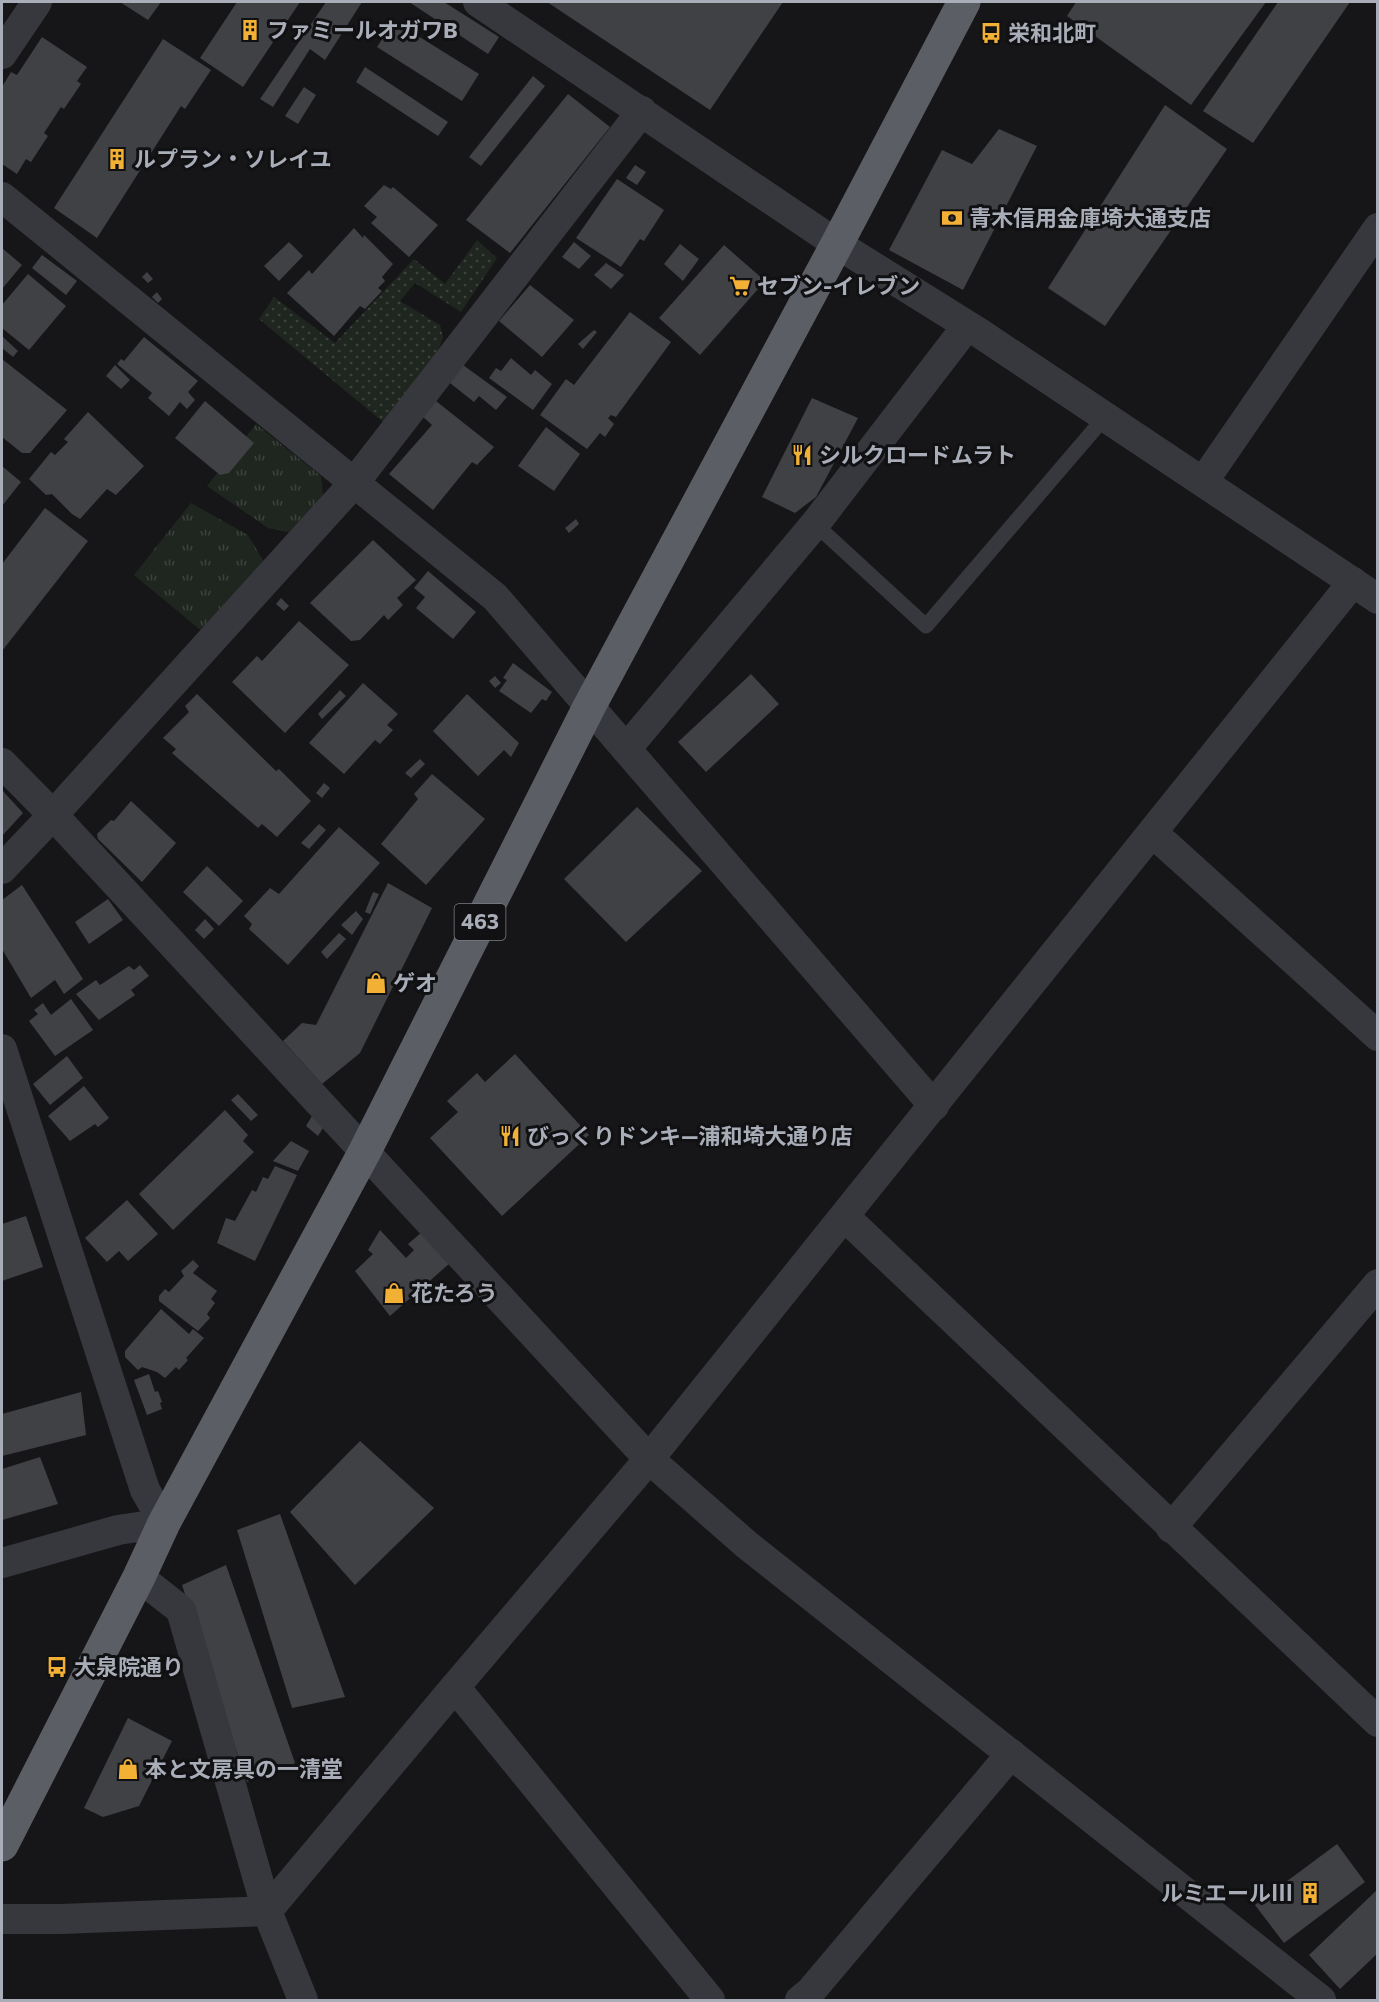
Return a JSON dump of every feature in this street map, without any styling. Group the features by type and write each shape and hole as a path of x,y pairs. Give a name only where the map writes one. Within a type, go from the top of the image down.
{"highway":[{"name":"463","path":"2,1845 139,1577 164,1523 365,1151 589,707 964,2"}],"street":[{"path":"2,54 37,2"},
{"path":"2,1919 267,1911 649,1459 1153,833 1365,591 967,326 837,244 478,2"},
{"path":"2,869 354,483 642,111"},
{"path":"2,197 495,597 934,1106"},
{"path":"1203,482 1377,228"},
{"path":"626,749 815,524 967,326"},
{"path":"2,763 53,815 649,1459 747,1545 1321,2001"},
{"path":"1153,833 1377,1036"},
{"path":"2,1049 145,1490 164,1523 118,1530 2,1563"},
{"path":"845,1217 1377,1722"},
{"path":"1172,1528 1377,1284"},
{"path":"139,1577 182,1610 267,1911 303,2001"},
{"path":"456,1687 710,2001"},
{"path":"800,2001 811,1991 1011,1754"}],"lane":[{"path":"815,524 926,626 1105,417"}],"green space":[{"path":"477,240 497,258 461,312 415,283 400,301 440,325 443,337 434,361 383,422 259,319 274,297 335,343 414,259 445,284"},
{"path":"256,424 321,476 323,495 293,533 268,528 207,486"},
{"path":"191,503 248,535 264,562 204,633 134,575"}],"building":[{"path":"120,2 161,2 148,20"},
{"name":"ファミールオガワB","path":"237,2 300,2 243,87 200,58"},
{"path":"326,2 362,2 325,60 310,49 273,107 260,99"},
{"path":"409,2 444,2 499,37 488,54"},
{"path":"547,2 783,2 710,110"},
{"path":"1076,2 1266,2 1191,105 1067,16"},
{"path":"1278,2 1350,2 1253,143 1203,111"},
{"path":"394,21 479,74 462,101 377,47"},
{"path":"42,37 87,67 77,81 81,84 64,109 61,107 44,133 48,136 31,162 26,159 17,174 2,164 2,87 11,72 17,75"},
{"name":"ルプラン・ソレイユ","path":"163,39 211,70 185,109 181,106 97,238 54,208"},
{"path":"365,67 448,122 438,136 356,82"},
{"path":"533,76 545,86 481,166 469,157"},
{"path":"304,87 316,95 298,124 285,116"},
{"path":"568,94 610,127 510,253 466,220"},
{"path":"1165,105 1227,149 1105,326 1048,288"},
{"path":"999,129 1037,146 963,290 889,250 942,150 972,164"},
{"path":"635,165 646,172 637,185 626,178"},
{"path":"617,179 664,210 644,241 640,239 621,267 576,238"},
{"path":"384,185 391,189 393,187 438,225 409,257 371,223 377,217 364,206"},
{"path":"354,228 393,264 382,277 385,281 378,288 382,291 365,309 360,306 334,336 287,293 309,270 312,274"},
{"path":"289,242 303,256 279,281 264,266"},
{"path":"574,242 591,256 579,269 562,257"},
{"path":"680,244 699,259 683,281 664,264"},
{"path":"724,245 765,281 700,355 659,318"},
{"path":"2,248 22,265 2,289"},
{"path":"42,255 77,281 66,295 32,268"},
{"path":"606,263 624,275 611,289 594,275"},
{"path":"147,272 153,279 148,283 142,277"},
{"path":"28,274 66,306 29,350 2,328 2,305"},
{"path":"530,285 574,320 542,357 499,321"},
{"path":"157,292 162,299 158,303 152,297"},
{"path":"630,312 671,342 616,417 611,415 608,418 614,424 605,437 600,433 587,449 540,415 566,379 574,385"},
{"path":"594,330 597,332 583,349 578,344"},
{"path":"2,336 18,351 13,357 2,348"},
{"path":"144,337 198,381 188,392 195,400 187,409 180,402 169,416 148,398 152,393 117,364 121,359 124,361"},
{"path":"511,358 531,375 535,370 552,384 533,410 489,378 496,368 501,371"},
{"path":"2,359 67,410 30,453 22,453 2,437"},
{"path":"115,365 130,380 121,389 106,376"},
{"path":"463,365 507,397 496,410 479,396 474,402 450,383"},
{"path":"812,398 858,418 816,497 795,513 762,497"},
{"path":"205,401 254,443 229,473 220,475 175,438"},
{"path":"436,401 494,447 477,465 472,462 433,510 389,474 432,425 422,416"},
{"path":"88,412 144,466 116,495 107,489 80,519 52,494 46,495 29,479 51,452 55,455 68,442 64,439"},
{"path":"546,427 580,454 554,491 518,466"},
{"path":"2,466 21,482 2,506"},
{"path":"45,508 88,541 2,651 2,564"},
{"path":"576,519 579,524 569,533 565,528"},
{"path":"373,540 416,580 397,598 403,605 388,620 384,615 360,640 351,641 310,603"},
{"path":"428,571 476,612 453,639 416,608 425,597 414,588"},
{"path":"281,598 289,606 284,611 276,604"},
{"path":"299,621 349,665 285,733 232,682 257,656 262,661"},
{"path":"513,663 552,692 546,701 542,699 531,713 499,691 507,680 503,678"},
{"path":"751,674 779,704 706,772 678,742"},
{"path":"495,676 501,683 495,688 489,681"},
{"path":"363,683 398,714 387,725 393,730 380,744 375,740 344,774 309,743"},
{"path":"340,690 346,696 322,719 318,714"},
{"path":"197,694 276,771 279,769 311,801 277,837 262,824 258,828 172,753 176,749 163,738 189,712 185,706"},
{"path":"467,694 519,743 511,757 504,750 478,776 433,731"},
{"path":"420,759 425,764 411,778 405,773"},
{"path":"432,774 485,819 426,885 381,844 418,799 414,794"},
{"path":"324,783 330,788 322,798 316,793"},
{"path":"2,790 23,813 2,836"},
{"path":"131,801 176,843 142,882 98,839 97,834 111,820 114,821"},
{"path":"637,807 702,871 626,942 564,879"},
{"path":"319,824 326,830 309,849 301,843"},
{"path":"339,827 380,863 288,965 249,929 252,924 244,916 270,888 279,894"},
{"path":"207,866 243,901 219,926 183,892"},
{"path":"388,883 432,908 360,1053 322,1084 283,1041 302,1023 316,1025"},
{"path":"22,885 83,979 64,994 55,980 31,998 2,949 2,900"},
{"path":"373,892 379,894 370,914 365,912"},
{"path":"108,899 123,920 89,944 75,922"},
{"path":"356,911 363,919 352,935 341,925"},
{"path":"205,919 214,929 204,939 195,930"},
{"path":"339,933 346,939 327,959 321,952"},
{"path":"140,965 149,976 131,990 135,995 99,1020 76,994 96,980 100,985 129,966 134,970"},
{"path":"71,999 93,1030 55,1056 29,1021 38,1014 34,1010 43,1003 51,1015"},
{"name":"びっくりドンキ―浦和埼大通り店","path":"515,1054 589,1135 502,1216 430,1138 458,1112 447,1101 477,1073 485,1082"},
{"path":"67,1056 83,1078 50,1105 33,1084"},
{"path":"84,1086 109,1118 98,1127 95,1124 70,1141 48,1116"},
{"path":"238,1094 258,1115 251,1121 231,1100"},
{"path":"225,1110 248,1135 243,1141 254,1152 173,1230 139,1194"},
{"path":"312,1116 323,1128 318,1136 306,1126"},
{"path":"291,1141 309,1151 298,1171 273,1161"},
{"path":"275,1166 297,1175 255,1261 217,1243 226,1218 235,1221 252,1190 256,1192 263,1177 268,1179"},
{"path":"127,1200 158,1234 128,1261 119,1251 107,1262 85,1238"},
{"path":"26,1216 43,1267 2,1281 2,1224"},
{"name":"花たろう","path":"380,1230 406,1258 414,1250 408,1244 422,1232 450,1263 390,1316 355,1271 373,1254 368,1250"},
{"path":"193,1260 199,1266 193,1273 217,1291 211,1299 215,1303 207,1314 210,1318 198,1331 159,1301 159,1296 165,1289 169,1292 184,1276 181,1271"},
{"path":"161,1309 189,1334 193,1329 204,1338 186,1358 188,1360 179,1370 176,1367 165,1378 157,1372 142,1367 138,1370 125,1357 125,1351"},
{"path":"149,1374 155,1392 158,1391 162,1409 147,1415 134,1380"},
{"path":"81,1392 86,1435 2,1456 2,1414"},
{"path":"360,1441 434,1508 355,1585 290,1512"},
{"path":"40,1457 58,1504 2,1520 2,1469"},
{"path":"280,1514 345,1697 292,1708 237,1530"},
{"path":"226,1565 295,1763 247,1782 182,1585"},
{"path":"128,1718 172,1741 139,1806 103,1817 84,1808"},
{"name":"ルミエールⅢ","path":"1337,1844 1365,1882 1284,1943 1255,1905"},
{"path":"1378,1889 1378,1953 1340,1989 1309,1955"}],"place":[{"name":"ファミールオガワB","path":"250,30"},
{"name":"栄和北町","path":"991,33"},
{"name":"ルプラン・ソレイユ","path":"117,159"},
{"name":"青木信用金庫埼大通支店","path":"952,218"},
{"name":"セブン-イレブン","path":"740,286"},
{"name":"シルクロードムラト","path":"802,455"},
{"name":"ゲオ","path":"376,983"},
{"name":"びっくりドンキ―浦和埼大通り店","path":"510,1136"},
{"name":"花たろう","path":"394,1293"},
{"name":"大泉院通り","path":"57,1667"},
{"name":"本と文房具の一清堂","path":"128,1769"},
{"name":"ルミエールⅢ","path":"1310,1893"}]}
